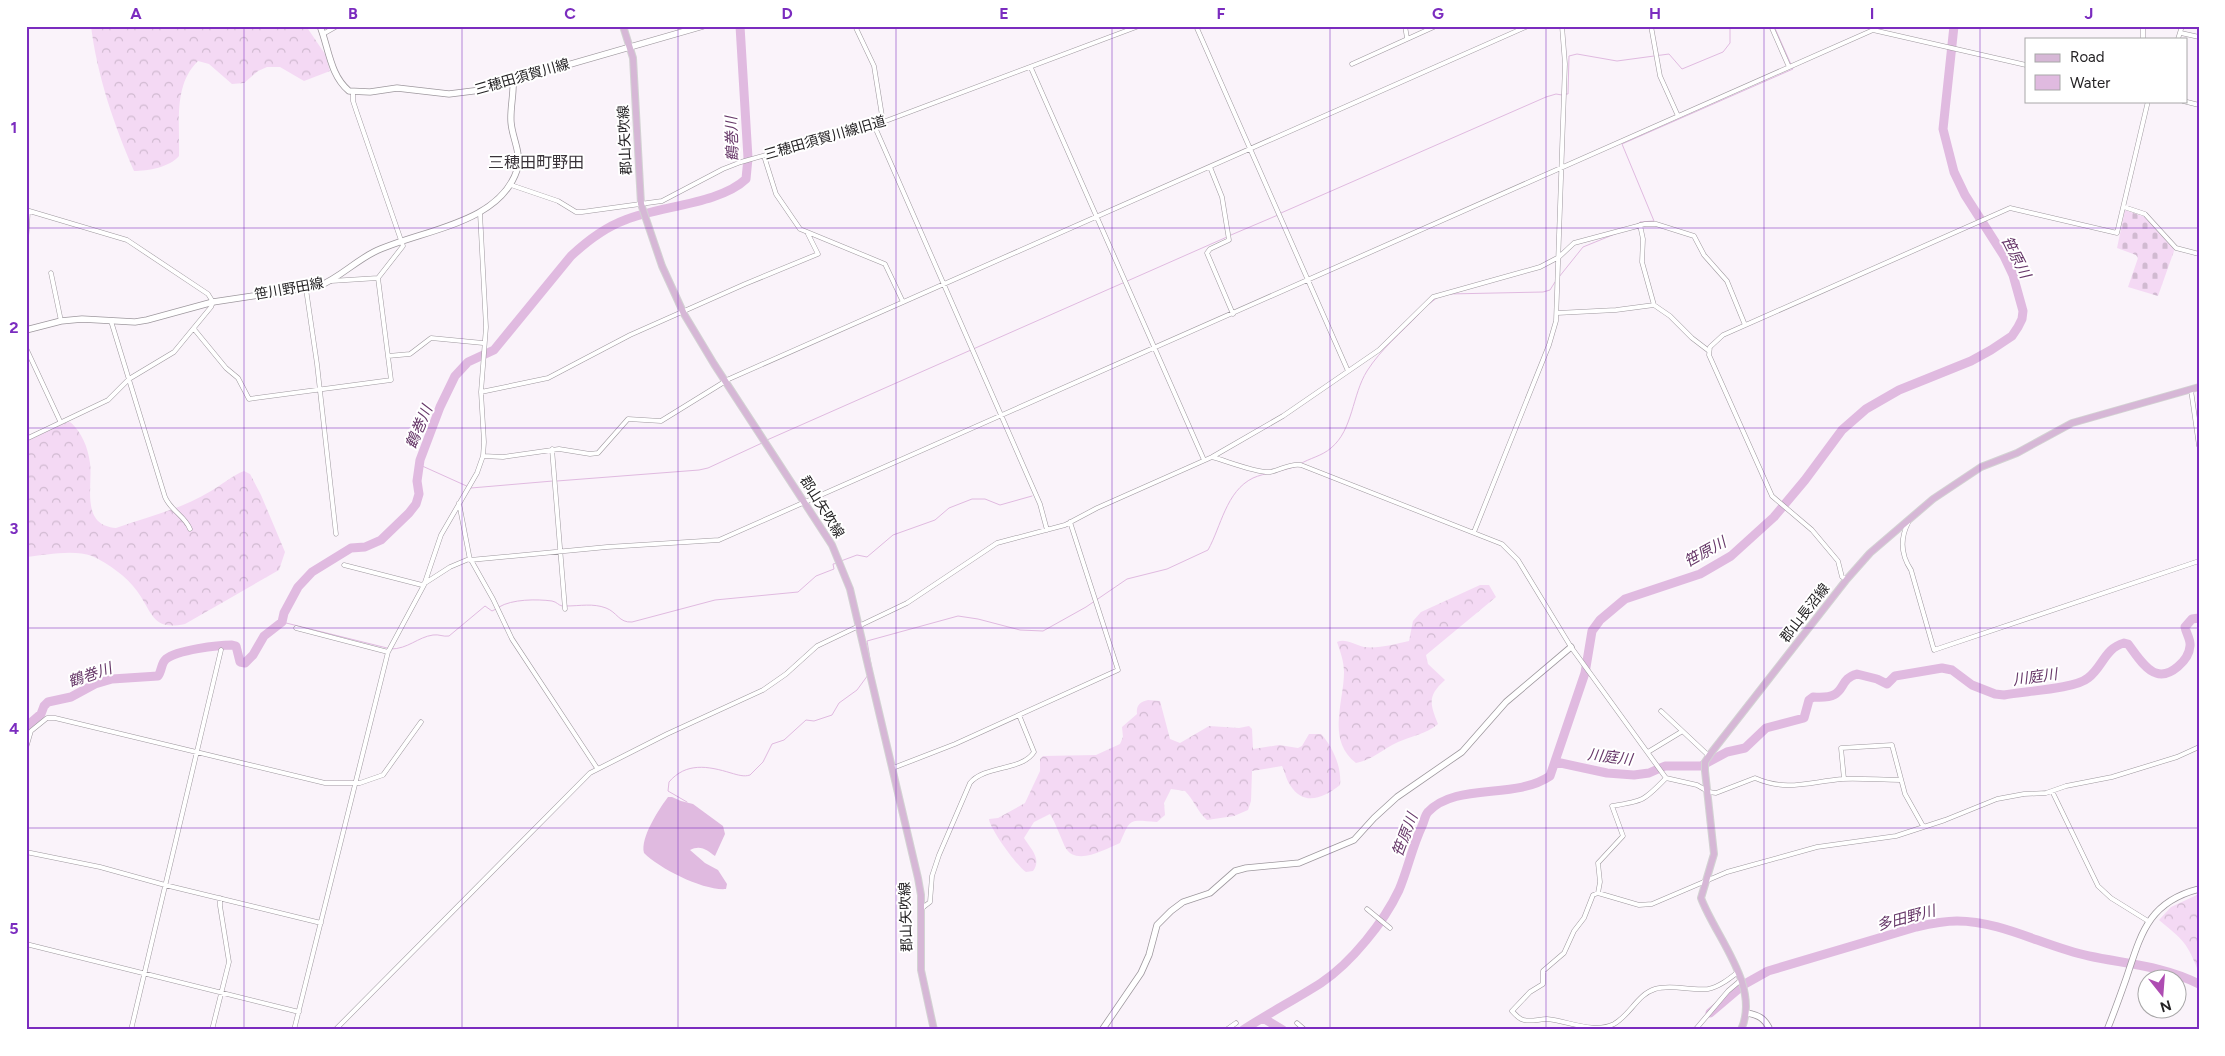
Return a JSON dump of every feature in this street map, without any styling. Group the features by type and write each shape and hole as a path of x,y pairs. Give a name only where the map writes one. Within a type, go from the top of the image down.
{"main road":[{"name":"郡山矢吹線","path":"623,26 633,58 642,204 662,266 683,311 725,381 839,559 850,589 918,878 921,909 921,970 934,1030"},
{"name":"郡山長沼線","path":"1741,1030 1747,1013 1742,980 1701,898 1714,854 1705,762 1847,579 1870,553 1933,499 1967,475 2017,453 2072,422 2199,387"}],"street":[{"path":"194,329 226,368 238,378 247,398 391,380 378,278 403,246 355,107 353,92 346,88 336,75 320,26"},
{"path":"323,34 338,26"},
{"name":"三穂田須賀川線","path":"353,92 397,88 443,94 462,94 703,26"},
{"path":"855,26 874,66 883,122"},
{"name":"三穂田須賀川線旧道","path":"510,185 558,201 576,212 662,201 723,169 741,162 883,122 1139,26"},
{"path":"1196,26 1348,371"},
{"path":"1405,26 1407,38"},
{"path":"1352,64 1436,26"},
{"path":"483,456 503,456 552,449 598,453 628,419 661,421 725,381 1528,26"},
{"path":"1474,532 1549,345 1557,312 1565,57 1562,26"},
{"path":"1651,26 1660,76 1678,116"},
{"path":"1771,26 1789,67"},
{"path":"2178,38 2182,26"},
{"path":"344,565 424,584 450,567 470,560 719,540 1233,314 1873,28 2025,65"},
{"path":"2181,33 2199,37"},
{"path":"1031,68 1204,460"},
{"name":"笹川野田線","path":"26,330 61,321 82,319 111,321 147,320 213,302 320,286 331,281 368,255 480,213 501,198 518,169 519,155 511,122 513,80"},
{"path":"1709,351 1720,336 2011,208 2116,233 2124,207 2148,102"},
{"path":"874,125 1002,415 1040,504 1048,530"},
{"path":"764,156 778,198 800,229 808,234 886,264 903,302"},
{"path":"1210,167 1222,197 1229,240 1208,250 1207,253 1233,314"},
{"path":"2124,207 2145,214 2176,248 2199,254"},
{"path":"26,243 27,211 131,242 208,294 213,302 194,329 174,352 129,380 108,400 60,421 26,439"},
{"path":"294,1030 388,652 424,584 441,535 476,473 483,456 481,392 486,327 480,213"},
{"path":"335,1030 558,804 597,768 762,690 786,674 817,646 837,635 858,627 928,590 997,543 1048,530 1070,522 1096,508 1212,457 1308,400 1386,343 1433,297 1540,267 1559,257 1574,243 1640,225 1656,224 1694,236 1704,255 1727,281 1745,325"},
{"path":"1640,225 1643,239 1642,262 1654,305 1670,316 1692,338 1709,351 1772,496 1812,530 1839,563 1842,577 1847,579"},
{"path":"481,392 548,378 602,348 683,311 818,254 808,234"},
{"path":"51,273 61,321"},
{"path":"331,281 378,278"},
{"path":"306,289 336,534"},
{"path":"1557,312 1616,310 1654,305"},
{"path":"111,321 165,497 170,508 184,519 190,529"},
{"path":"388,356 410,354 431,338 484,344"},
{"path":"26,348 60,421"},
{"path":"2191,390 2199,446"},
{"path":"552,449 565,609"},
{"path":"1212,457 1270,472 1296,464 1301,465 1502,544 1518,560 1571,647 1665,776 1697,785 1709,792 1720,792 1755,778 1767,784 1781,786 1844,779 1900,780"},
{"path":"459,503 462,509 470,560 494,599 512,638 597,768"},
{"path":"1909,520 1902,540 1905,560 1914,579 1934,650 2199,561"},
{"path":"893,768 954,744 1118,670 1070,522"},
{"path":"296,628 388,652"},
{"path":"1102,1030 1141,973 1149,955 1157,925 1171,910 1183,902 1210,893 1235,872 1246,868 1299,864 1353,841 1397,797 1462,752 1506,702 1571,647"},
{"path":"131,1030 221,650"},
{"path":"1661,712 1709,757"},
{"path":"921,909 930,902 932,876 939,854 970,783 978,776 1005,768 1030,756 1034,752 1019,714"},
{"path":"26,748 31,731 44,720 51,718 318,782 360,783 385,773 421,722"},
{"path":"1648,752 1681,732"},
{"path":"1844,779 1841,748 1892,745 1905,794 1923,826"},
{"path":"1738,972 1721,984 1708,989 1673,987 1646,993 1632,1010 1614,1024 1603,1027 1582,1026 1547,1020 1529,1021 1518,1017 1512,1011 1530,992 1543,984 1543,971 1564,954 1574,931 1584,918 1593,895 1598,893 1635,904 1645,905 1658,902 1727,872 1817,847 1886,838 1998,799 2052,791 2066,786 2112,777 2144,768 2199,747"},
{"path":"2193,750 2199,753"},
{"path":"1598,893 1600,882 1598,863 1623,836 1612,806 1630,805 1642,801 1648,797 1665,776"},
{"path":"2052,791 2098,886 2111,898 2148,921"},
{"path":"26,852 100,867 321,923"},
{"path":"2107,1030 2148,921 2166,902 2179,895 2199,889"},
{"path":"212,1030 229,962 219,904 220,898"},
{"path":"1367,909 1390,928"},
{"path":"26,944 299,1012"},
{"path":"1695,1030 1728,991 1742,980"},
{"path":"1747,1013 1759,1016 1766,1021 1770,1030"},
{"path":"1226,1030 1236,1023"},
{"path":"1297,1023 1305,1030"}],"green space":[{"path":"91,26 306,26 325,54 330,71 304,81 280,67 267,67 258,71 244,83 232,84 209,64 198,61 190,71 181,93 179,156 170,163 158,168 134,171 107,100 97,63"},
{"path":"2125,210 2145,217 2173,248 2174,251 2158,296 2128,287 2138,258 2136,255 2117,248"},
{"path":"70,422 81,435 88,452 91,473 91,503 97,520 105,525 116,528 176,508 215,489 244,471 250,474 261,495 285,552 279,570 185,624 166,625 155,618 137,591 123,576 111,566 92,556 68,553 26,557 26,436 57,423"},
{"path":"1480,585 1489,585 1496,597 1426,655 1428,664 1445,680 1435,691 1432,700 1433,711 1438,724 1424,733 1398,742 1356,763 1347,754 1341,743 1339,732 1344,672 1343,660 1337,642 1347,641 1364,647 1375,647 1409,641 1413,621 1421,612"},
{"path":"1148,700 1160,701 1170,739 1180,743 1209,726 1239,728 1249,726 1252,729 1253,749 1279,745 1298,748 1302,746 1309,734 1321,734 1336,758 1340,772 1340,785 1320,797 1307,798 1295,792 1287,780 1282,766 1252,771 1251,801 1248,810 1234,816 1207,820 1185,791 1171,789 1164,803 1165,815 1157,822 1132,822 1126,828 1120,843 1091,855 1083,856 1076,856 1070,853 1065,847 1050,814 1034,822 1024,838 1036,858 1033,871 1026,872 1004,847 989,819 998,818 1025,803 1040,771 1040,759 1043,756 1096,755 1120,744 1123,737 1122,727 1137,714 1139,704"},
{"path":"2199,894 2199,973 2188,948 2159,920 2171,907"}],"water":[{"path":"668,797 693,804 723,826 725,834 715,856 701,848 690,850 705,863 718,870 727,884 726,889 717,889 683,878 660,866 644,853 647,832"}],"waterway":[{"name":"鶴巻川","path":"26,727 41,714 48,702 71,697 95,684 112,679 158,676 164,661 179,653 208,647 232,645 236,646 240,662 245,663 253,655 264,636 282,622 284,613 298,587 312,572 351,548 365,547 381,540 409,513 416,504 419,494 417,481 420,460 440,407 455,376 468,362 494,350 571,256 596,235 618,223 639,215 689,204 721,194 746,179 748,158 740,26"},
{"path":"1566,94 1568,94 1569,56 1577,54 1617,61 1669,54 1682,69 1723,52 1730,43 1730,26"},
{"path":"1639,224 1640,222 1654,221 1622,144 1793,69 1774,26"},
{"name":"笹原川","path":"1243,1030 1321,983 1344,965 1366,941 1385,915 1399,890 1415,842 1428,812 1440,803 1454,797 1520,788 1550,776 1585,673 1592,631 1600,620 1625,599 1700,574 1731,556 1774,517 1805,480 1842,430 1866,409 1899,390 1971,361 2012,336 2022,319 2023,311 2013,275 2004,256 1965,195 1954,172 1943,129 1954,26"},
{"path":"1281,213 1546,97 1556,94 1562,95"},
{"path":"1231,235 1278,215"},
{"path":"1559,277 1583,247 1615,234"},
{"path":"767,440 1227,237"},
{"path":"1449,294 1543,292 1550,290 1555,282"},
{"path":"1429,304 1438,297"},
{"path":"1300,464 1324,453 1338,441 1344,432 1362,380 1367,371 1385,348 1419,314"},
{"path":"557,481 699,470 708,468 762,443"},
{"path":"420,465 471,488 553,481"},
{"path":"872,670 867,641 958,616 1020,630 1043,631 1086,607 1127,579 1167,569 1208,550 1230,500 1244,484 1257,476 1294,467"},
{"path":"841,561 857,555 867,557 893,535 935,520 949,508 972,499 985,499 1000,505 1032,496"},
{"path":"566,606 601,606 610,610 624,621 632,622 715,600 798,592 816,576 834,569 833,564 838,563"},
{"path":"499,607 511,602 532,600 552,601 562,606"},
{"path":"391,649 403,647 428,636 449,636 485,606 492,611 496,609"},
{"name":"川庭川","path":"1556,762 1607,773 1634,775 1649,773 1665,766 1701,766 1727,752 1745,748 1766,728 1804,718 1809,700 1813,697 1832,696 1841,689 1850,677 1857,674 1877,679 1887,684 1895,676 1942,668 1952,670 1972,685 1995,694 2004,695 2061,687 2081,682 2093,674 2112,649 2124,643 2128,644 2140,661 2152,671 2161,674 2167,673 2178,667 2186,657 2190,644 2185,627 2192,619 2199,618"},
{"path":"282,622 387,648"},
{"path":"687,802 668,791 669,782 683,771 706,767 741,776 750,775 763,762 772,744 784,740 806,720 814,721 832,715 839,703 857,690 868,675"},
{"name":"多田野川","path":"1710,1013 1743,985 1768,971 1916,927 1952,921 1990,925 2073,952 2159,969 2199,984"},
{"name":"多田野川","path":"1263,1018 1283,1030"}],"district":[{"name":"三穂田町野田","path":"536,162"}]}
